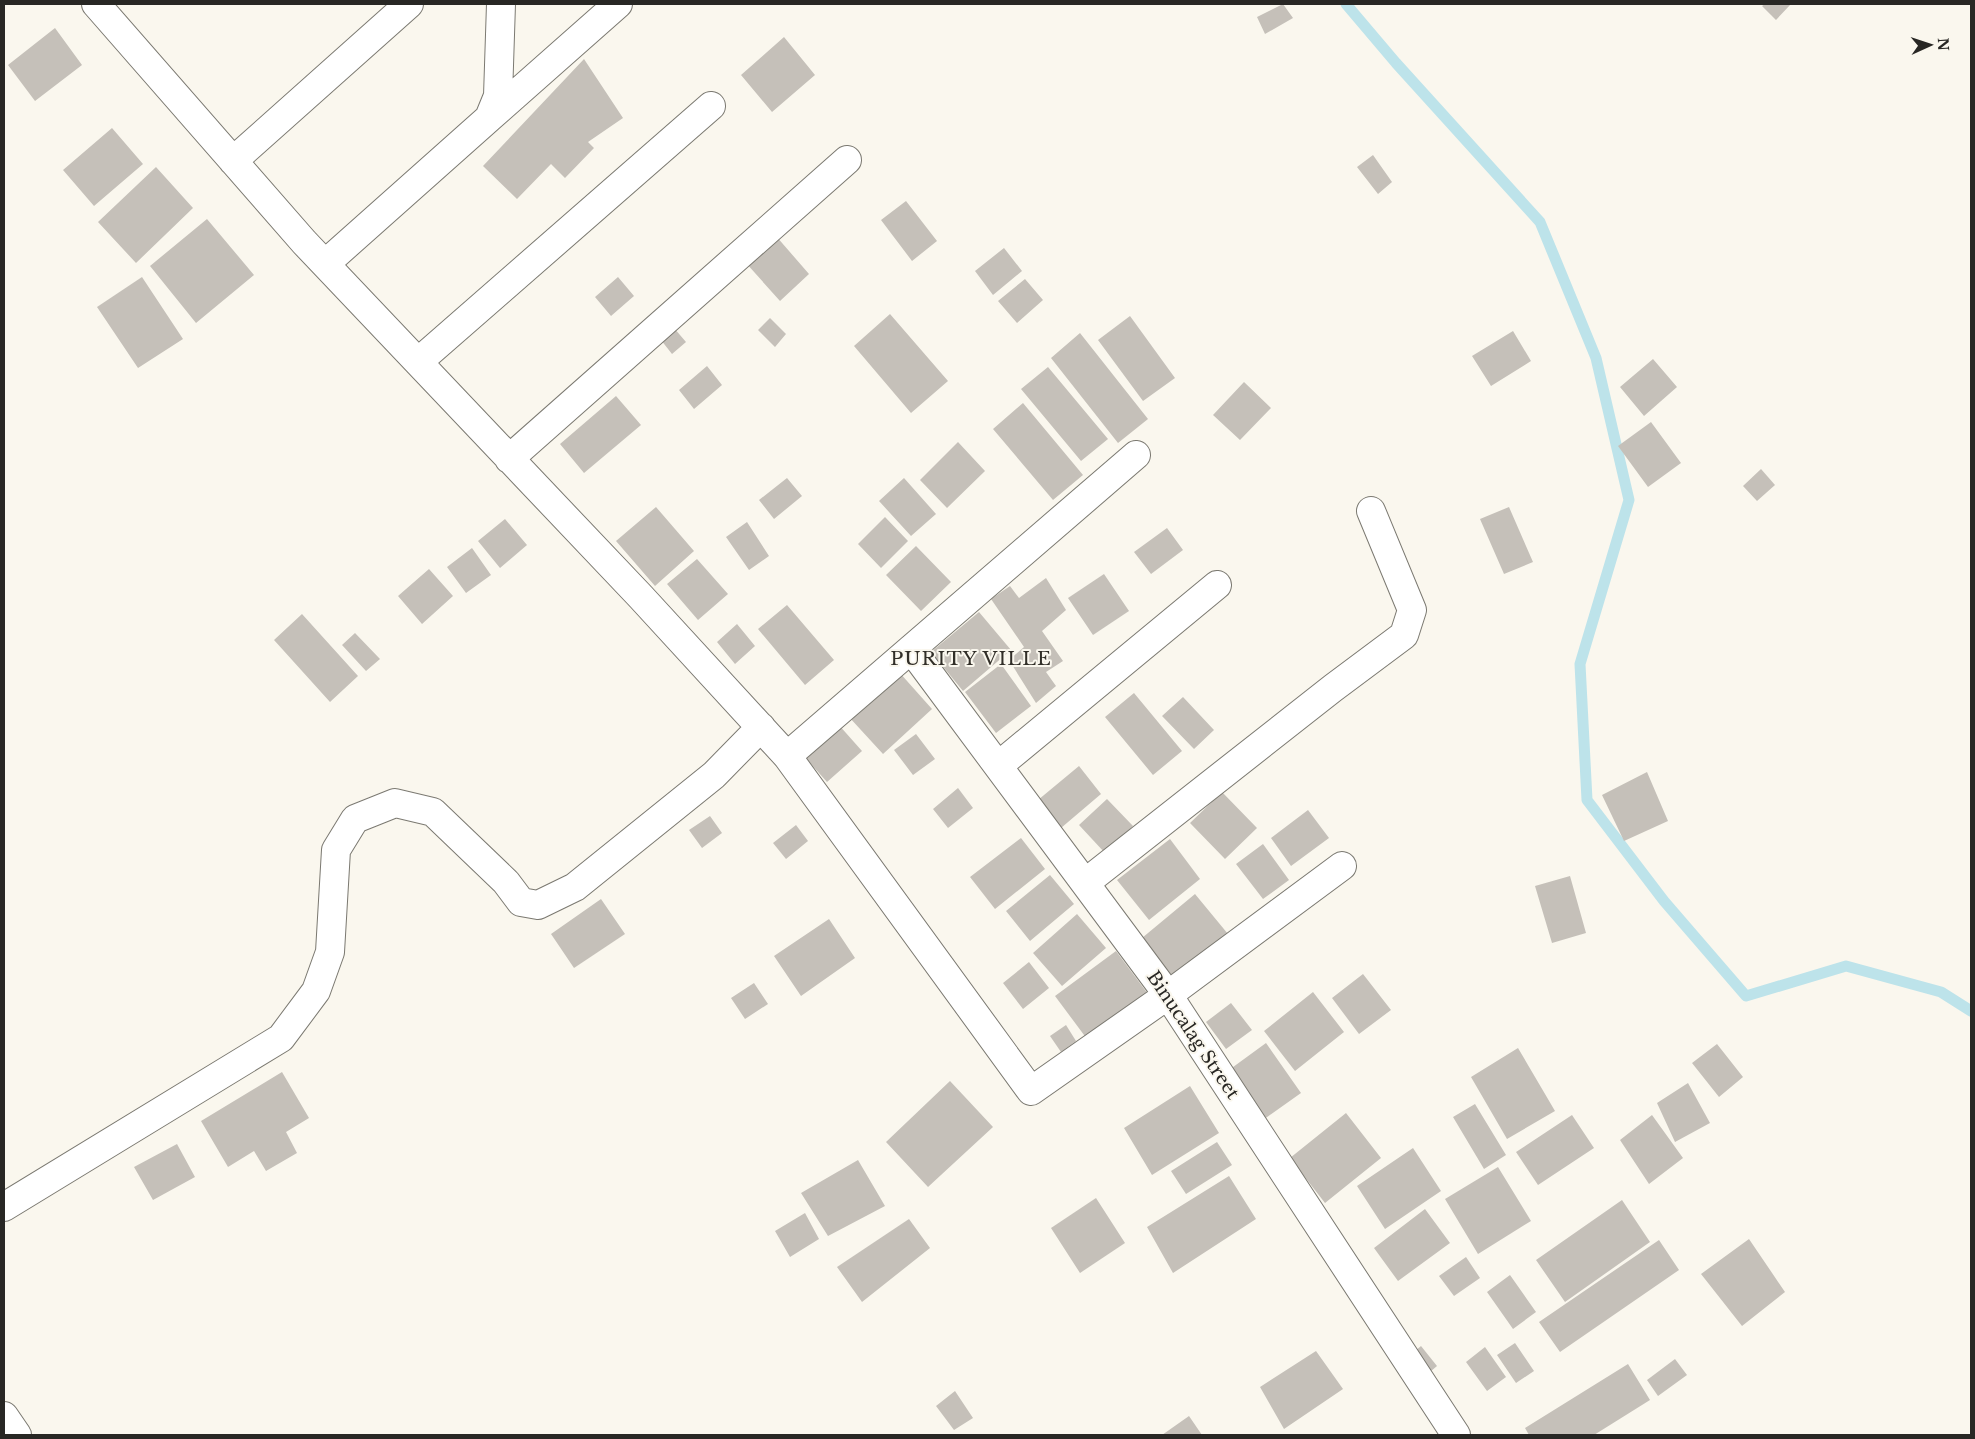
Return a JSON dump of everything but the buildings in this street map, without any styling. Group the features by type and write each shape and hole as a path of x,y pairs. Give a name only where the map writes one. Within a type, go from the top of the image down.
{"street":[{"path":"96,4 324,264 787,756 1031,1091 1168,995 1342,866"},
{"path":"233,161 409,4"},
{"path":"489,118 498,96 501,4"},
{"path":"324,264 618,4"},
{"path":"418,362 711,106"},
{"path":"509,459 846,160"},
{"path":"787,756 1136,455"},
{"path":"1085,883 1332,688 1404,635 1412,610 1371,511"},
{"path":"998,766 1217,585"},
{"name":"Binucalag Street","path":"911,649 1168,995 1456,1435"},
{"path":"4,1207 281,1038 316,991 330,952 336,850 355,819 395,803 433,812 506,882 521,902 538,905 575,887 714,775 761,727"},
{"path":"4,1416 17,1435"}],"waterway":[{"path":"1346,4 1396,63 1540,222 1596,358 1629,500 1580,664 1587,800 1664,901 1746,996 1846,966 1941,992 1971,1011"}],"district":[{"name":"PURITY VILLE","path":"971,658"}]}
